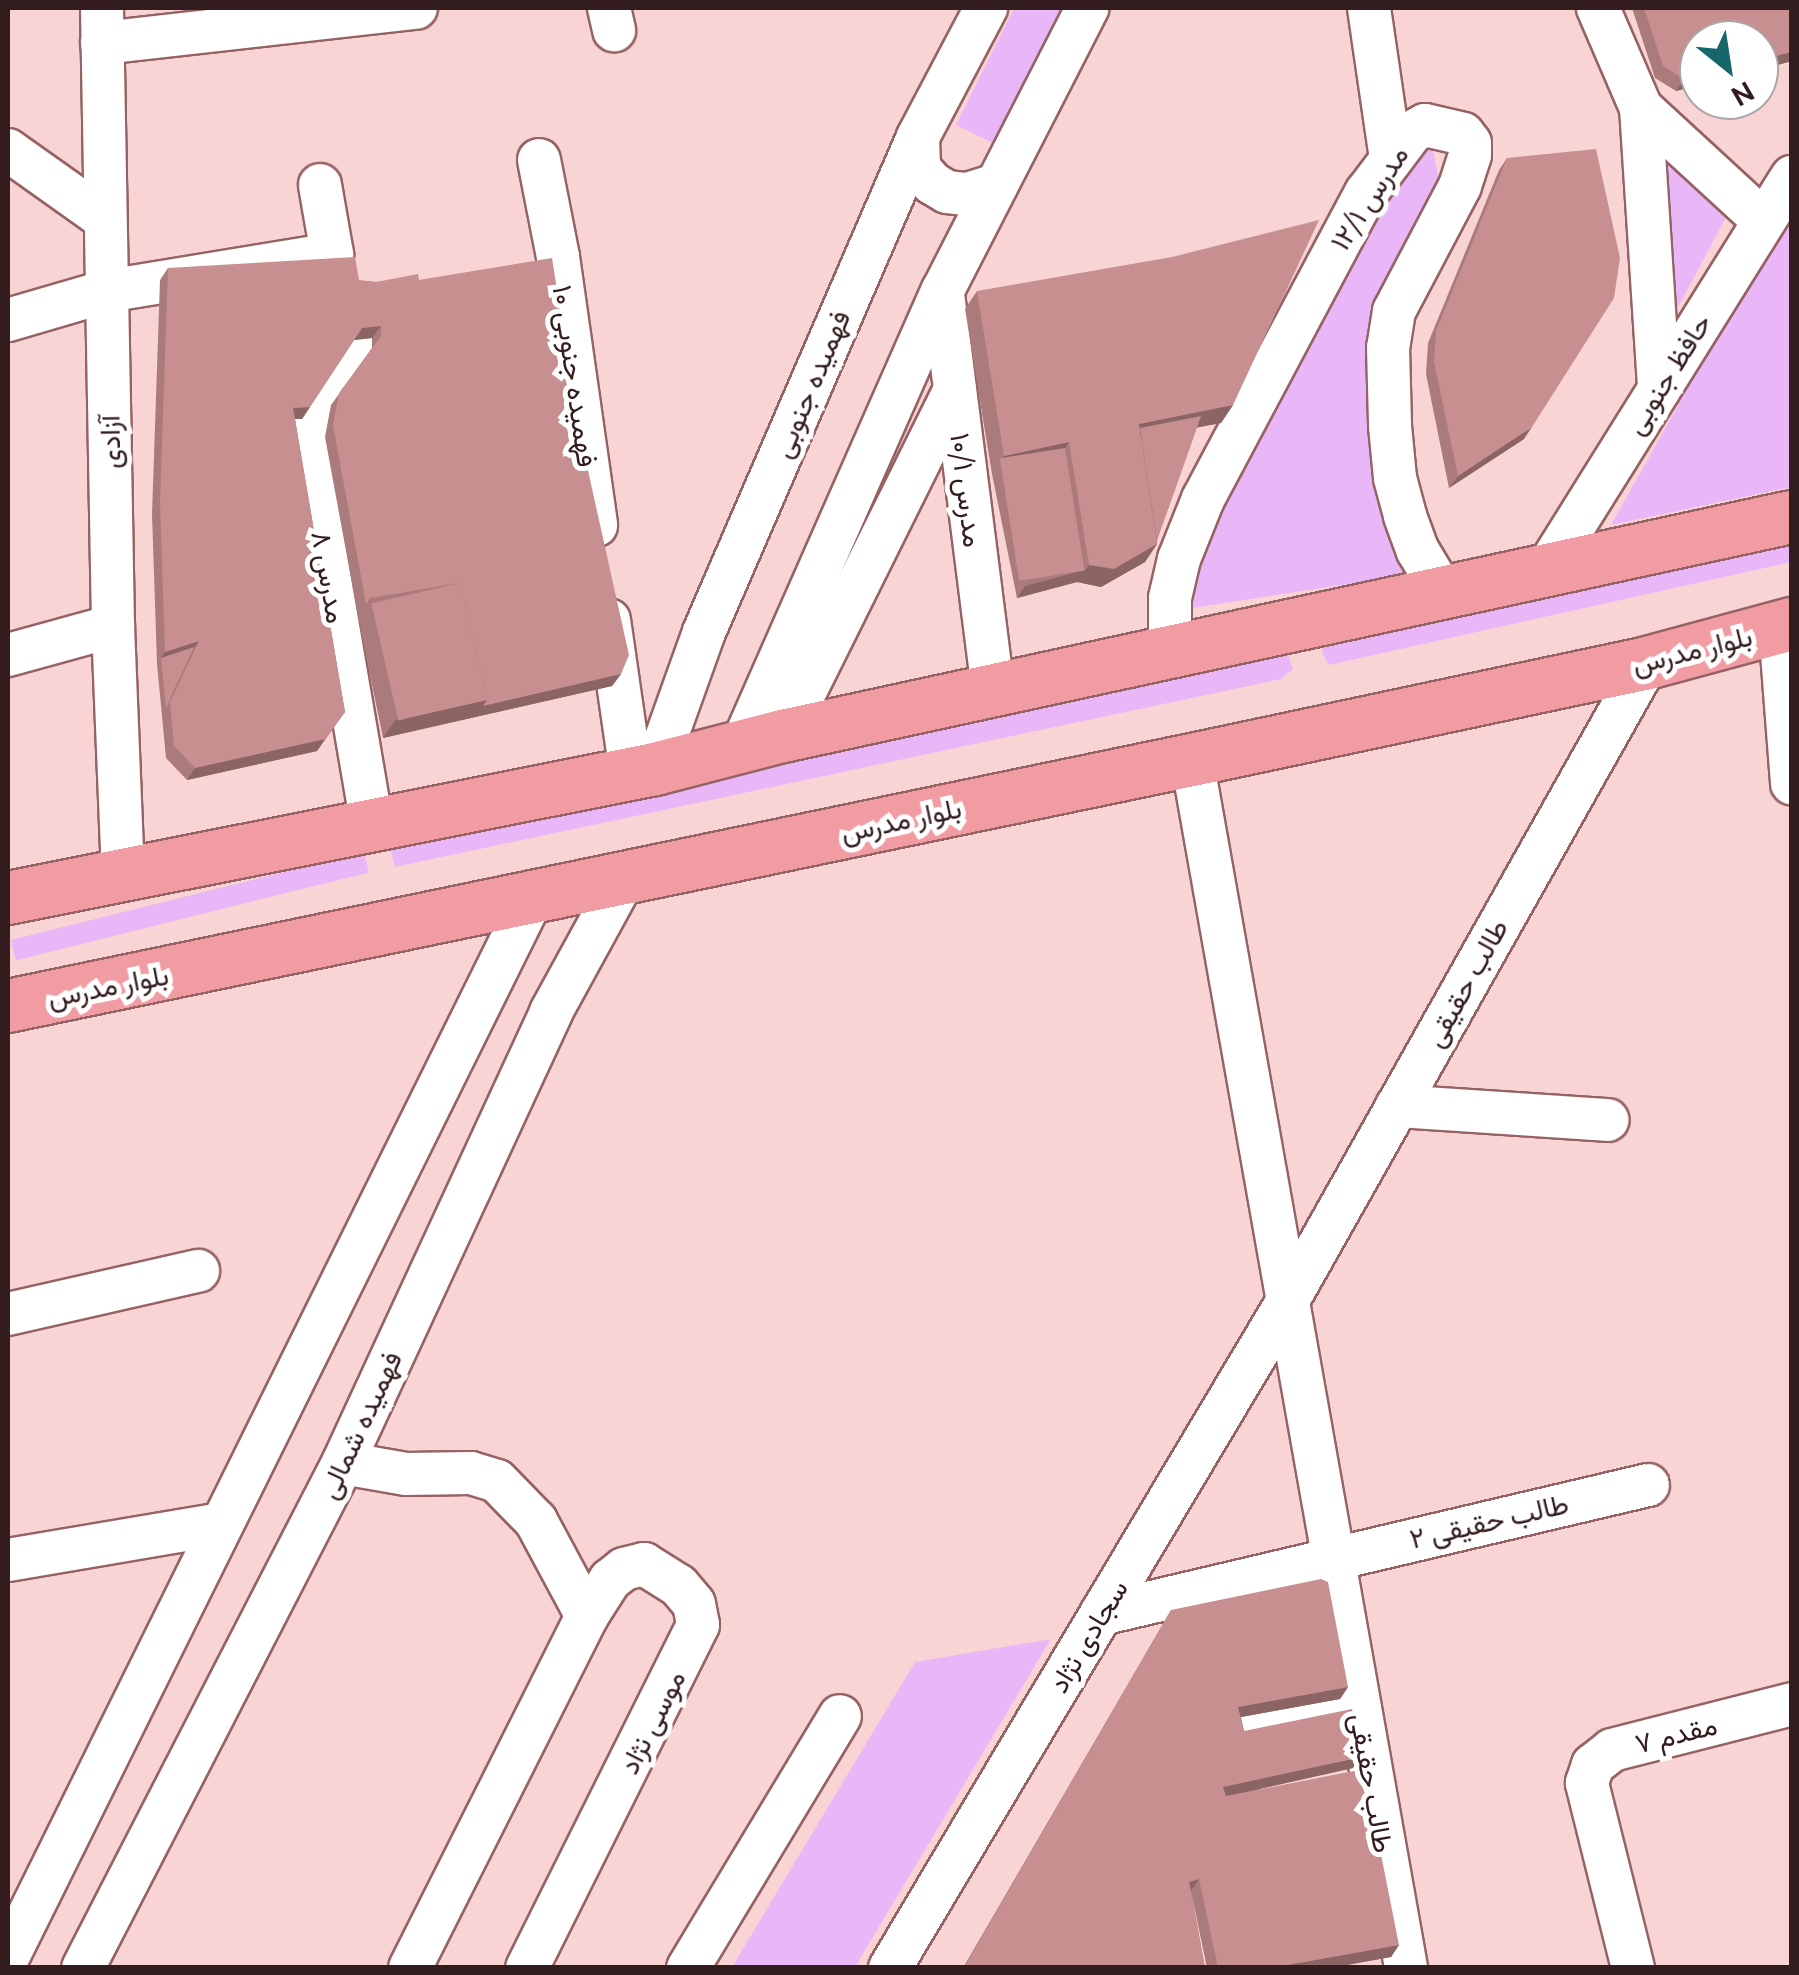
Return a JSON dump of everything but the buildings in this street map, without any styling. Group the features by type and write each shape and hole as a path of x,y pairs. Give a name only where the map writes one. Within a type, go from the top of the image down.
{"main road":[{"path":"8,898 643,771 762,740 1792,517"},
{"name":"بلوار مدرس","path":"8,1006 1192,760 1647,662 1786,626"}],"street":[{"path":"102,25 416,8"},
{"name":"فهمیده جنوبی","path":"643,771 918,137 986,8"},
{"path":"762,740 942,290 1088,8"},
{"path":"1369,8 1391,159"},
{"path":"1598,8 1641,108 1659,390"},
{"name":"آزادی","path":"102,25 113,626 124,876"},
{"path":"1641,108 1764,221"},
{"name":"مدرس ۱۲/۱","path":"1170,654 1170,598 1179,559 1203,499 1317,280 1391,159 1412,132 1425,126 1463,134 1470,143 1460,186 1394,311 1388,347 1395,478 1418,551 1444,594"},
{"path":"918,137 919,168 932,184 946,192 967,194 997,185"},
{"path":"8,150 106,219"},
{"name":"فهمیده جنوبی ۱۰","path":"539,160 540,260 643,771"},
{"name":"حافظ جنوبی","path":"1545,572 1792,177"},
{"path":"8,320 107,292 332,254 320,185"},
{"name":"مدرس ۱۰/۱","path":"942,290 993,690"},
{"name":"مدرس ۸","path":"363,346 304,433 372,825"},
{"path":"762,740 954,388"},
{"path":"8,655 113,626"},
{"path":"1786,626 1792,784"},
{"name":"طالب حقیقی","path":"1286,1304 1647,662"},
{"name":"طالب حقیقی","path":"1192,760 1406,1968"},
{"name":"فهمیده شمالی","path":"83,1968 343,1463 551,1012 625,877"},
{"path":"8,1957 25,1890 220,1524 533,896"},
{"path":"489,986 510,973 524,970 535,974 546,981 551,1012"},
{"path":"1397,1106 1608,1120"},
{"path":"8,1314 198,1271"},
{"name":"سجادی نژاد","path":"890,1968 1286,1304"},
{"path":"343,1463 406,1474 472,1473 497,1481 536,1521 587,1616"},
{"name":"طالب حقیقی ۲","path":"1101,1614 1331,1557 1648,1486"},
{"path":"8,1560 220,1524"},
{"name":"موسی نژاد","path":"410,1968 587,1616 610,1580 624,1569 644,1564 679,1586 694,1604 698,1625 528,1968"},
{"name":"مقدم ۷","path":"1632,1968 1587,1783 1593,1765 1612,1750 1792,1704"},
{"path":"1244,1726 1358,1706"},
{"path":"688,1968 840,1716"}],"shaded area":[{"path":"1014,8 1064,8 997,145 956,125"},
{"path":"1431,143 1441,188 1411,256 1393,530 1406,575 1179,610 1182,578 1394,176"},
{"path":"1673,157 1732,206 1669,324 1661,163"},
{"path":"1791,218 1791,487 1611,525 1714,341"},
{"path":"1791,538 1791,562 1329,665 1322,652 1323,644"},
{"path":"1286,650 1293,669 1281,679 395,867 389,844"},
{"path":"364,852 369,872 16,960 11,940"},
{"path":"1051,1639 855,1967 732,1967 915,1662"}]}
